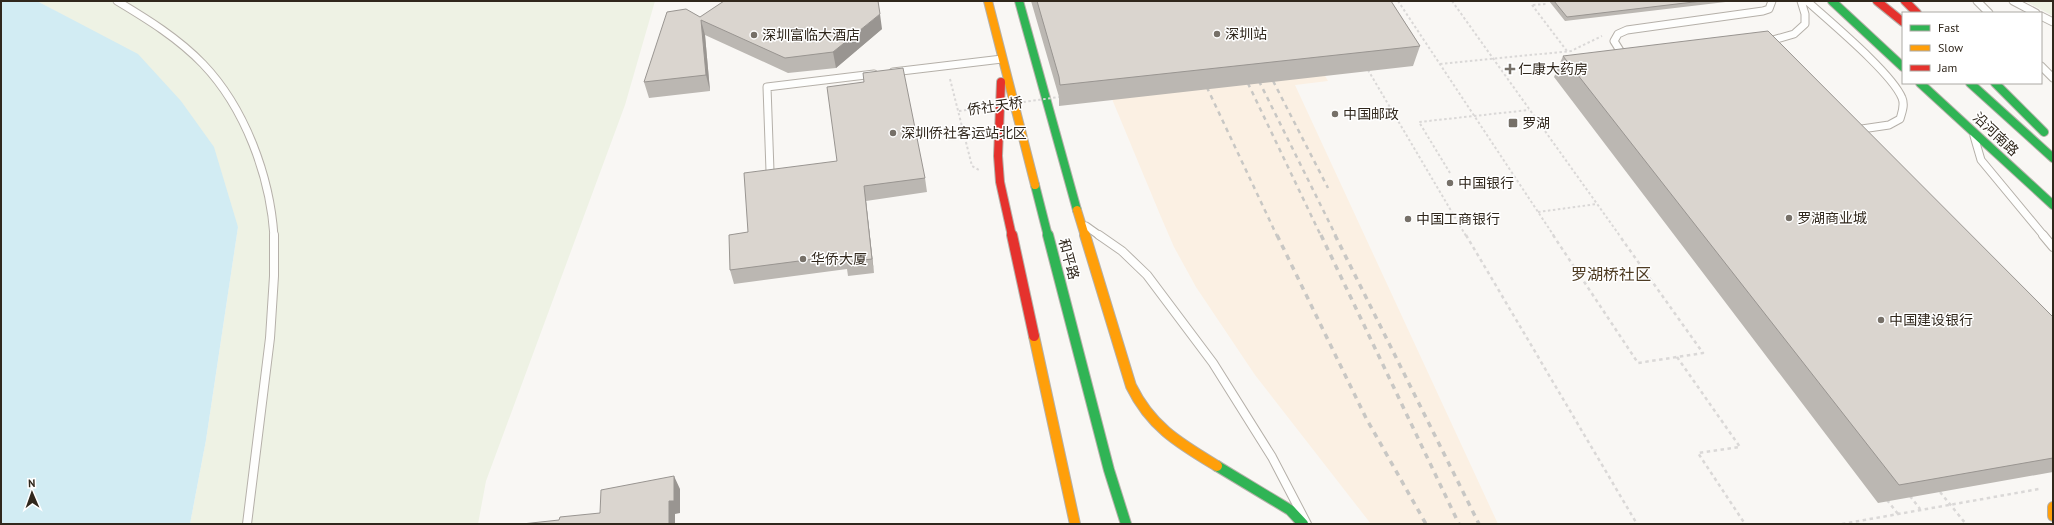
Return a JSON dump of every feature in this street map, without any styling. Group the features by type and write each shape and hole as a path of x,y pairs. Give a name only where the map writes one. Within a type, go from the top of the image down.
{"main road":[{"name":"和平路","path":"988,1 1118,502 1126,524"},
{"name":"和平路","path":"1019,1 1080,222 1131,386 1146,415 1159,430 1168,437 1278,502 1290,510 1303,524"},
{"path":"1832,1 1902,66"},
{"path":"1878,1 1902,16"},
{"path":"1878,1 1902,21"},
{"path":"1905,1 1916,12"},
{"path":"1002,59 998,156 1000,182 1075,524"},
{"name":"沿河南路","path":"1921,84 2053,205"},
{"path":"1971,84 2053,158"},
{"path":"1995,84 2051,135"},
{"path":"2053,507 2053,516"},
{"path":"2049,524 2053,523"}],"lane":[{"path":"117,1 160,27 199,60 227,94 245,127 262,171 273,219 274,281 268,368 251,472 247,524"},
{"path":"1627,61 1618,50 1614,41 1618,34 1628,30 1763,11 1769,9 1772,1"},
{"path":"1755,43 1794,34 1805,24 1805,14 1801,1"},
{"path":"1807,1 1881,70 1902,98 1904,108 1900,119 1889,125 1848,132"},
{"path":"1978,1 1988,12"},
{"path":"2013,1 2034,12"},
{"path":"2042,16 2053,22"},
{"path":"770,171 767,87 1002,59"},
{"path":"2042,67 2053,78"},
{"path":"1973,131 1981,160 2053,247"},
{"path":"1080,222 1122,251 1147,275 1213,363 1272,457 1307,524"}],"path":[{"path":"1398,1 1638,363 1703,353 1452,1"},
{"path":"1546,4 1532,5 1568,51"},
{"path":"1440,64 1571,51"},
{"path":"1553,63 1562,76"},
{"path":"1368,68 1637,524"},
{"name":"侨社天桥","path":"951,85 959,111 1066,96"},
{"path":"1450,173 1419,122 1530,110"},
{"path":"959,111 972,166"},
{"path":"1538,212 1597,204"},
{"path":"1677,357 1740,447 1698,453 1745,524"},
{"path":"1936,488 1966,524"},
{"path":"1842,524 2042,488"},
{"path":"1906,491 1920,510"},
{"path":"1883,495 1898,514"}],"shaded area":[{"path":"37,1 655,1 625,105 486,481 478,524 190,524 206,440 238,227 70,19"},
{"path":"1283,1 1328,81 1295,85 1498,524 1371,524 1255,375 1196,287 1174,247 1102,75"},
{"path":"2025,1 2053,1 2053,16"}],"water":[{"path":"1,1 37,1 138,54 181,101 214,147 238,227 206,440 190,524 1,524"}],"building":[{"path":"724,1 878,1 880,14 833,52 785,58 701,20 706,75 644,82 667,12 686,9 700,17"},
{"name":"深圳站","path":"1037,1 1391,1 1420,46 1060,85"},
{"path":"1554,1 1702,1 1567,17"},
{"name":"罗湖商业城","path":"1768,31 2053,317 2053,458 1899,485 1563,56"},
{"path":"903,68 925,178 864,186 872,259 845,262 845,255 730,270 729,235 748,232 744,173 837,161 827,87 864,82 863,73"},
{"path":"674,476 674,501 669,501 669,524 522,524 559,520 560,517 600,513 601,490"}],"railway":[{"path":"1255,73 1336,236"},
{"path":"1269,73 1328,188"},
{"path":"1244,75 1321,236"},
{"path":"1203,79 1277,236"},
{"path":"1277,235 1366,418 1426,524"},
{"path":"1321,235 1459,524"},
{"path":"1335,235 1479,524"}],"traffic: fast":[{"path":"1019,1 1077,210"},
{"path":"1832,1 1902,66"},
{"path":"1921,84 2053,205"},
{"path":"1971,84 2053,158"},
{"path":"1996,84 2044,132"},
{"path":"1035,185 1109,470 1126,524"},
{"path":"1217,466 1290,510 1303,524"}],"traffic: slow":[{"path":"988,1 1035,185"},
{"path":"1077,210 1131,386 1138,401 1156,425 1166,434 1217,466"},
{"path":"1034,336 1075,524"},
{"path":"2053,507 2053,516"}],"traffic: jam":[{"path":"1877,1 1902,21"},
{"path":"1905,1 1916,12"},
{"path":"1001,82 998,156 1000,182 1034,336"}],"place":[{"name":"深圳站","path":"1217,34"},
{"name":"深圳富临大酒店","path":"754,35"},
{"name":"仁康大药房","path":"1510,69"},
{"name":"中国邮政","path":"1335,114"},
{"name":"罗湖","path":"1513,123"},
{"name":"深圳侨社客运站北区","path":"893,133"},
{"name":"中国银行","path":"1450,183"},
{"name":"罗湖商业城","path":"1789,218"},
{"name":"中国工商银行","path":"1408,219"},
{"name":"华侨大厦","path":"803,259"},
{"name":"中国建设银行","path":"1881,320"}],"district":[{"name":"罗湖桥社区","path":"1611,274"}]}
